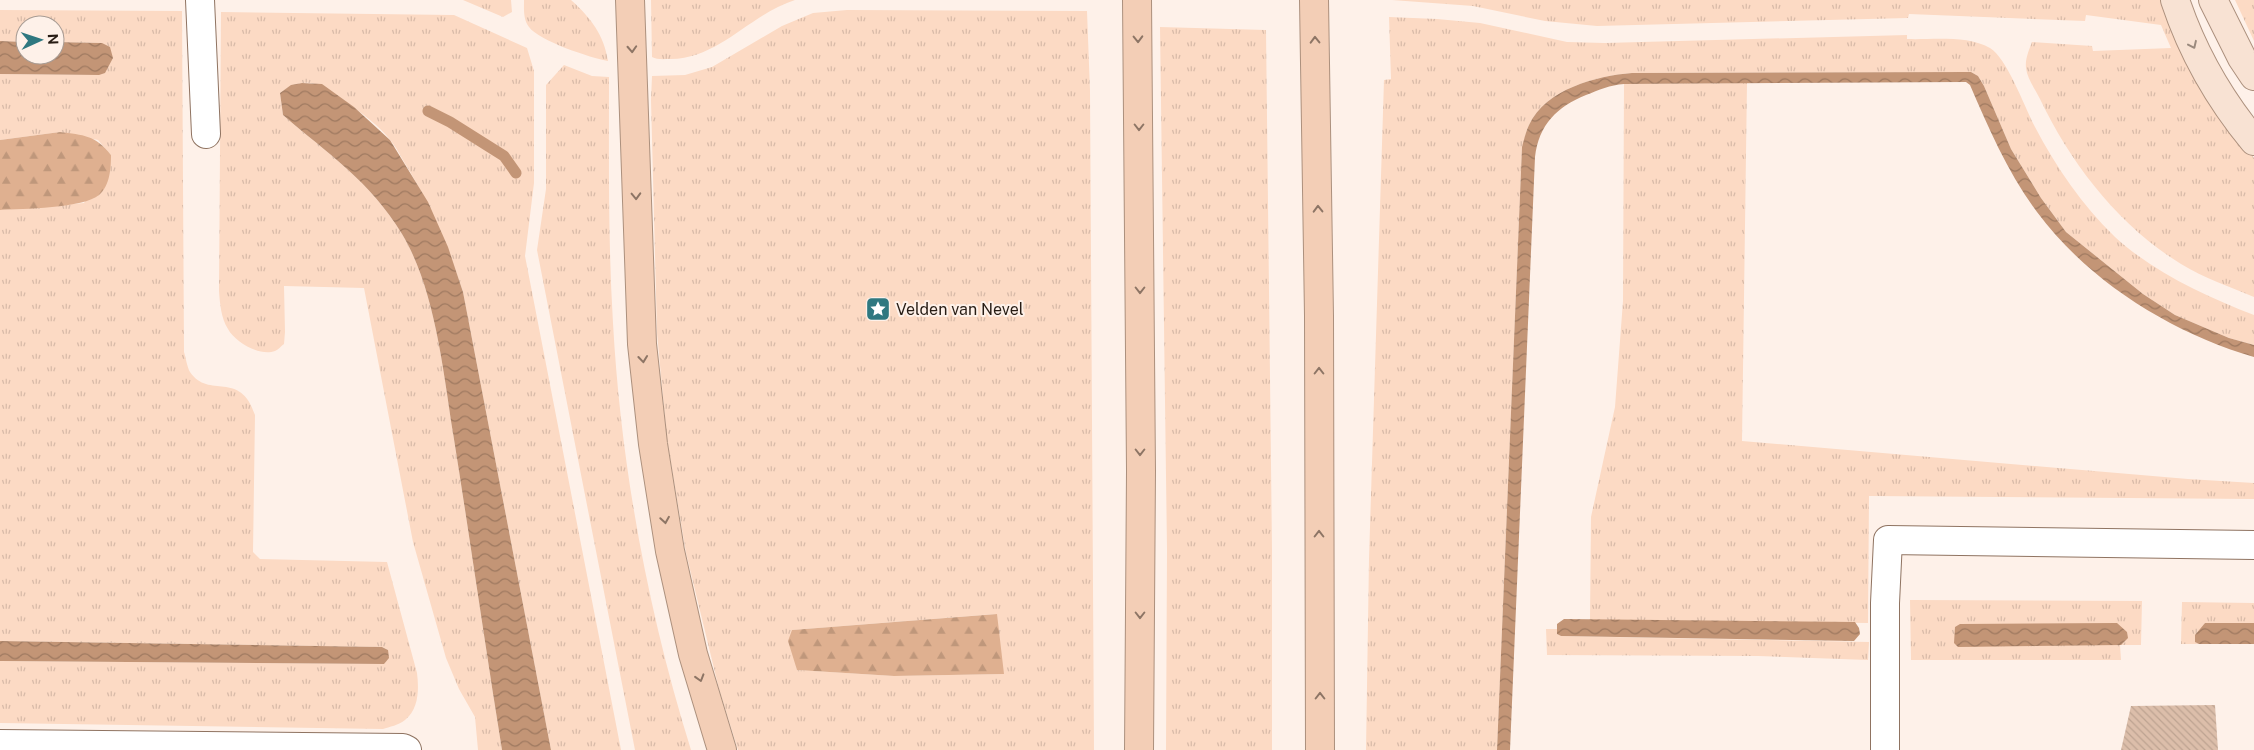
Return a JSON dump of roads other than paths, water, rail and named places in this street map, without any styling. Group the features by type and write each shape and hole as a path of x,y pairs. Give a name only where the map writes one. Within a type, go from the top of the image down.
{"highway":[{"path":"630,0 642,344 652,444 670,551 693,654 722,750"},
{"path":"1137,0 1141,471 1139,750"},
{"path":"1314,0 1320,750"}],"main road":[{"path":"2175,0 2204,66 2230,112 2254,141"},
{"path":"2213,0 2242,58 2254,76"}],"lane":[{"path":"200,0 206,134"},
{"path":"1885,750 1885,632 1888,540 2254,545"},
{"path":"0,744 403,748 407,750"}],"water":[{"path":"0,41 15,42 15,65 65,65 65,42 102,43 110,47 113,58 105,73 99,75 0,74"},
{"path":"1971,72 1978,76 1984,86 2011,149 2041,198 2066,232 2143,294 2175,315 2229,338 2254,345 2254,357 2223,347 2163,319 2134,302 2081,261 2037,212 2017,182 1984,118 1970,85 1966,82 1624,84 1605,88 1566,105 1545,126 1537,145 1535,157 1510,750 1497,750 1522,147 1528,127 1537,113 1547,102 1573,87 1603,77 1632,73"},
{"path":"302,83 322,84 354,107 390,140 428,202 448,247 463,292 551,750 502,750 441,357 430,305 413,256 390,215 362,183 283,115 280,93 291,85"},
{"path":"1564,619 1855,622 1860,634 1854,641 1561,636 1557,634 1557,624"},
{"path":"2117,623 2127,632 2128,638 2121,645 1958,647 1954,643 1955,627 1960,624"},
{"path":"2205,623 2254,623 2254,644 2199,644 2195,642 2195,635"},
{"path":"0,641 382,647 388,650 389,658 384,664 0,661"}],"waterway":[{"path":"428,111 450,122 504,156 516,173"}],"place":[{"name":"Velden van Nevel","path":"878,309"}]}
